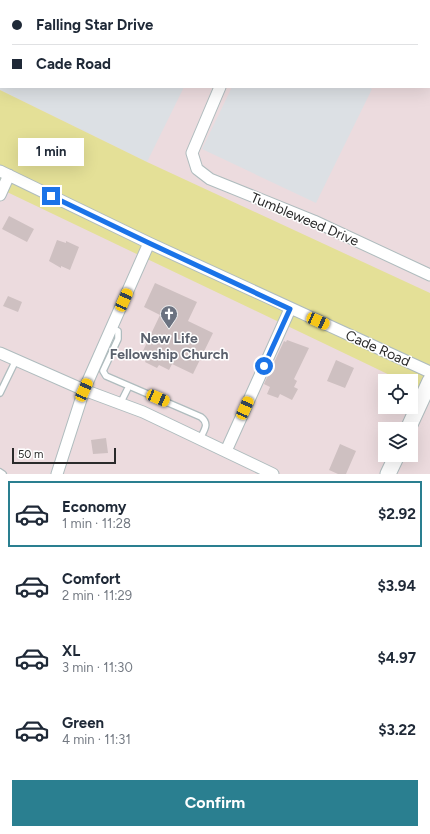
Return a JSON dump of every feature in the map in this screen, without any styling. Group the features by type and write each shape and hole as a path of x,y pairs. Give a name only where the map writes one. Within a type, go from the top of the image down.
{"street":[{"name":"Tumbleweed Drive","path":"220,88 192,153 197,170 210,179 314,221 430,275"},
{"path":"0,195 4,173"},
{"name":"Cade Road","path":"4,173 290,309 430,372"},
{"path":"57,474 84,390 149,243"},
{"path":"226,451 290,309"},
{"path":"0,353 84,390 143,412 273,474"},
{"path":"411,422 430,381"},
{"path":"388,474 394,462"}],"lane":[{"path":"112,328 118,331 118,339 103,372 106,376 201,417 206,423 200,439"},
{"path":"0,394 16,360"},
{"path":"120,404 129,386"}],"shaded area":[{"path":"0,88 184,88 147,162 0,90"},
{"path":"232,88 372,89 316,203 202,149"},
{"path":"0,90 147,162 430,293 430,392 418,388 418,374 387,374 7,192 0,191"}],"building":[{"path":"9,216 34,229 27,242 2,229"},
{"path":"57,240 66,243 66,241 79,247 70,270 61,266 61,268 49,261"},
{"name":"New Life Fellowship Church","path":"155,283 197,302 188,321 213,333 193,374 172,364 169,370 159,365 157,368 145,362 148,356 142,353 160,315 144,307"},
{"path":"8,296 22,302 18,312 3,306"},
{"path":"287,340 309,348 294,379 297,381 294,387 298,389 292,400 280,394 278,398 267,394 270,387 264,384 284,341 286,342"},
{"path":"336,360 354,368 345,388 327,381"},
{"path":"106,438 108,453 93,454 91,440"},
{"path":"340,444 356,451 346,474 338,474 329,470"}],"place":[{"name":"New Life Fellowship Church","path":"169,329"}],"route":[{"path":"51,196 290,309 264,366"}]}
